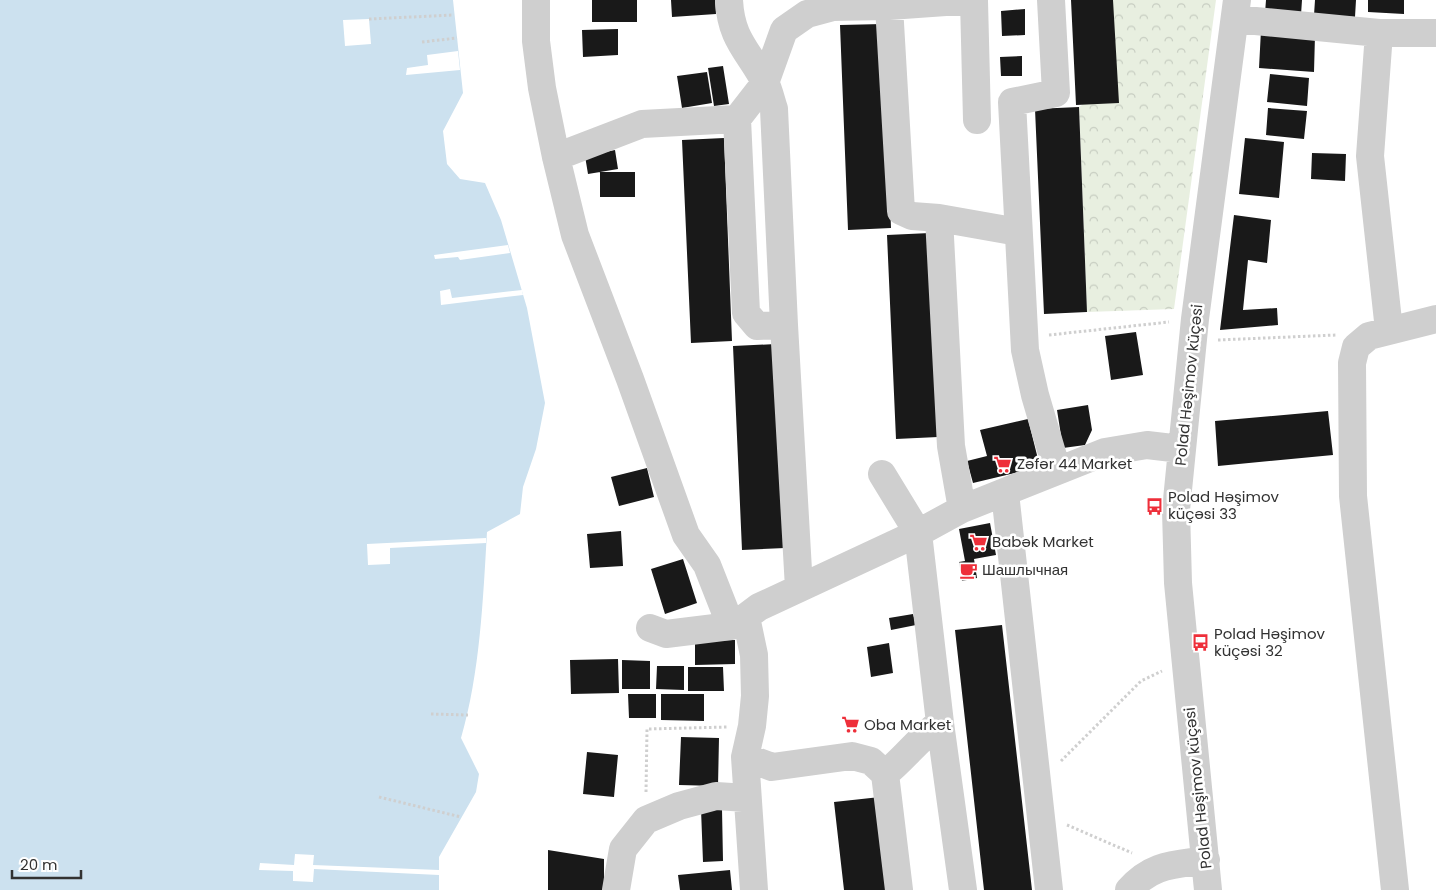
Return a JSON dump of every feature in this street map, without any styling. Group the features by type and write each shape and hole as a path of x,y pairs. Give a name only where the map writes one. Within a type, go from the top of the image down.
{"street":[{"path":"536,0 536,41 556,157 575,235 630,379 686,535 708,565 739,621 754,655 752,726 745,757 754,890"},
{"path":"729,0 730,21 747,56 765,83 774,109 799,588"},
{"path":"1051,0 1056,93 1012,102 1024,337 1035,396 1057,470"},
{"path":"784,325 757,326 746,313 737,119 765,83 784,30 807,14 833,7 974,1 977,120"},
{"path":"889,6 901,210 912,216 939,218 1018,232"},
{"path":"1236,10 1380,33 1436,33"},
{"name":"Polad Həşimov küçəsi","path":"1208,890 1185,660 1176,546 1181,448 1193,330 1236,10"},
{"path":"1380,33 1370,156 1389,330"},
{"path":"556,157 642,124 737,119"},
{"path":"939,218 951,446 962,509"},
{"path":"1395,890 1353,496 1352,363 1356,347 1369,336 1436,319"},
{"path":"650,628 666,634 739,621 759,607 918,533 962,509 1005,493 1057,470 1105,452 1130,446 1147,445 1181,448"},
{"path":"882,474 918,533 940,722 963,890"},
{"path":"1005,493 1049,890"},
{"path":"885,774 902,760 921,736 940,722"},
{"path":"745,757 772,767 852,756 871,761 885,774 899,890"},
{"path":"616,890 623,849 646,820 679,806 716,796 747,798"},
{"path":"1129,890 1148,872 1163,866 1206,860"}],"path":[{"path":"369,19 454,15"},
{"path":"422,42 457,38"},
{"path":"1024,337 1193,330 1340,334"},
{"path":"1038,784 1141,682 1185,660"},
{"path":"432,714 468,716"},
{"path":"646,820 647,729 752,726"},
{"path":"379,797 461,817"},
{"path":"1041,814 1163,866"}],"green space":[{"path":"1113,0 1216,0 1174,309 1087,312 1079,107 1082,105"}],"water":[{"path":"0,0 453,0 463,93 443,131 447,164 460,179 485,183 501,220 527,308 545,403 536,449 523,487 520,514 487,532 477,662 461,738 479,774 476,792 439,857 439,890 0,890"}],"pier":[{"path":"369,19 371,44 345,46 343,20"},
{"path":"458,51 460,70 406,75 407,68 428,65 427,55"},
{"path":"508,245 510,253 460,260 458,257 435,259 434,255"},
{"path":"450,289 452,298 522,290 523,295 441,305 440,291"},
{"path":"486,538 486,543 390,548 390,564 368,565 367,544"},
{"path":"295,854 314,855 313,865 439,870 439,875 314,869 313,882 293,881 293,871 259,870 260,863 294,865"}],"building":[{"path":"592,0 637,0 637,22 592,22"},
{"path":"671,0 715,0 716,14 672,17"},
{"path":"1071,0 1113,0 1119,103 1076,105"},
{"path":"1266,0 1302,0 1301,15 1265,13"},
{"path":"1315,0 1356,0 1355,17 1314,15"},
{"path":"1368,0 1404,0 1404,14 1368,12"},
{"path":"1025,9 1025,35 1002,36 1001,11"},
{"path":"883,24 891,228 848,230 840,25"},
{"path":"618,29 618,55 583,57 582,30"},
{"path":"1261,30 1315,35 1314,72 1259,68"},
{"path":"1022,56 1022,76 1001,76 1000,57"},
{"path":"723,66 729,104 714,106 708,68"},
{"path":"707,72 712,103 682,108 677,76"},
{"path":"1270,74 1309,78 1307,106 1267,102"},
{"path":"1079,107 1087,312 1044,314 1035,109"},
{"path":"1268,108 1307,111 1304,139 1266,135"},
{"path":"724,138 732,341 691,343 682,140"},
{"path":"1245,138 1284,142 1279,198 1239,194"},
{"path":"615,150 618,169 588,174 585,156"},
{"path":"1312,153 1346,154 1345,181 1311,179"},
{"path":"600,172 635,172 635,197 600,197"},
{"path":"1234,215 1271,220 1267,263 1248,260 1243,310 1277,308 1278,325 1220,330"},
{"path":"930,233 938,437 896,439 887,235"},
{"path":"1136,332 1143,375 1111,380 1105,336"},
{"path":"776,344 785,548 742,550 733,346"},
{"path":"1088,405 1092,430 1085,445 1063,448 1057,410"},
{"path":"1328,411 1333,455 1218,466 1215,421"},
{"path":"1028,419 1040,467 973,483 967,461 987,456 980,430"},
{"path":"647,468 654,497 619,506 611,477"},
{"name":"Babək Market","path":"990,523 996,555 974,559 977,578 962,581 959,562 965,561 959,529"},
{"path":"621,531 623,566 590,568 587,534"},
{"path":"683,559 697,603 665,614 651,569"},
{"path":"913,614 916,625 891,630 889,618"},
{"path":"1002,625 1032,890 984,890 955,630"},
{"path":"735,640 735,664 695,665 695,641"},
{"path":"889,643 893,673 871,677 867,647"},
{"path":"618,659 619,693 571,694 570,660"},
{"path":"622,660 650,661 650,689 622,689"},
{"path":"657,666 684,666 684,690 656,689"},
{"path":"688,667 723,667 724,691 688,691"},
{"path":"628,694 656,694 656,718 629,718"},
{"path":"661,694 704,694 704,721 661,720"},
{"path":"681,737 719,738 718,786 679,785"},
{"path":"587,752 618,755 614,797 583,794"},
{"path":"880,797 891,890 844,890 834,802"},
{"path":"701,809 722,809 723,861 703,862"},
{"path":"548,850 604,859 604,890 548,890"},
{"path":"730,870 732,890 680,890 678,875"}],"place":[{"name":"Zəfər 44 Market","path":"1003,464"},
{"name":"Polad Həşimov küçəsi 33","path":"1154,506"},
{"name":"Babək Market","path":"978,542"},
{"name":"Шашлычная","path":"968,570"},
{"name":"Polad Həşimov küçəsi 32","path":"1200,643"},
{"name":"Oba Market","path":"850,725"}]}
